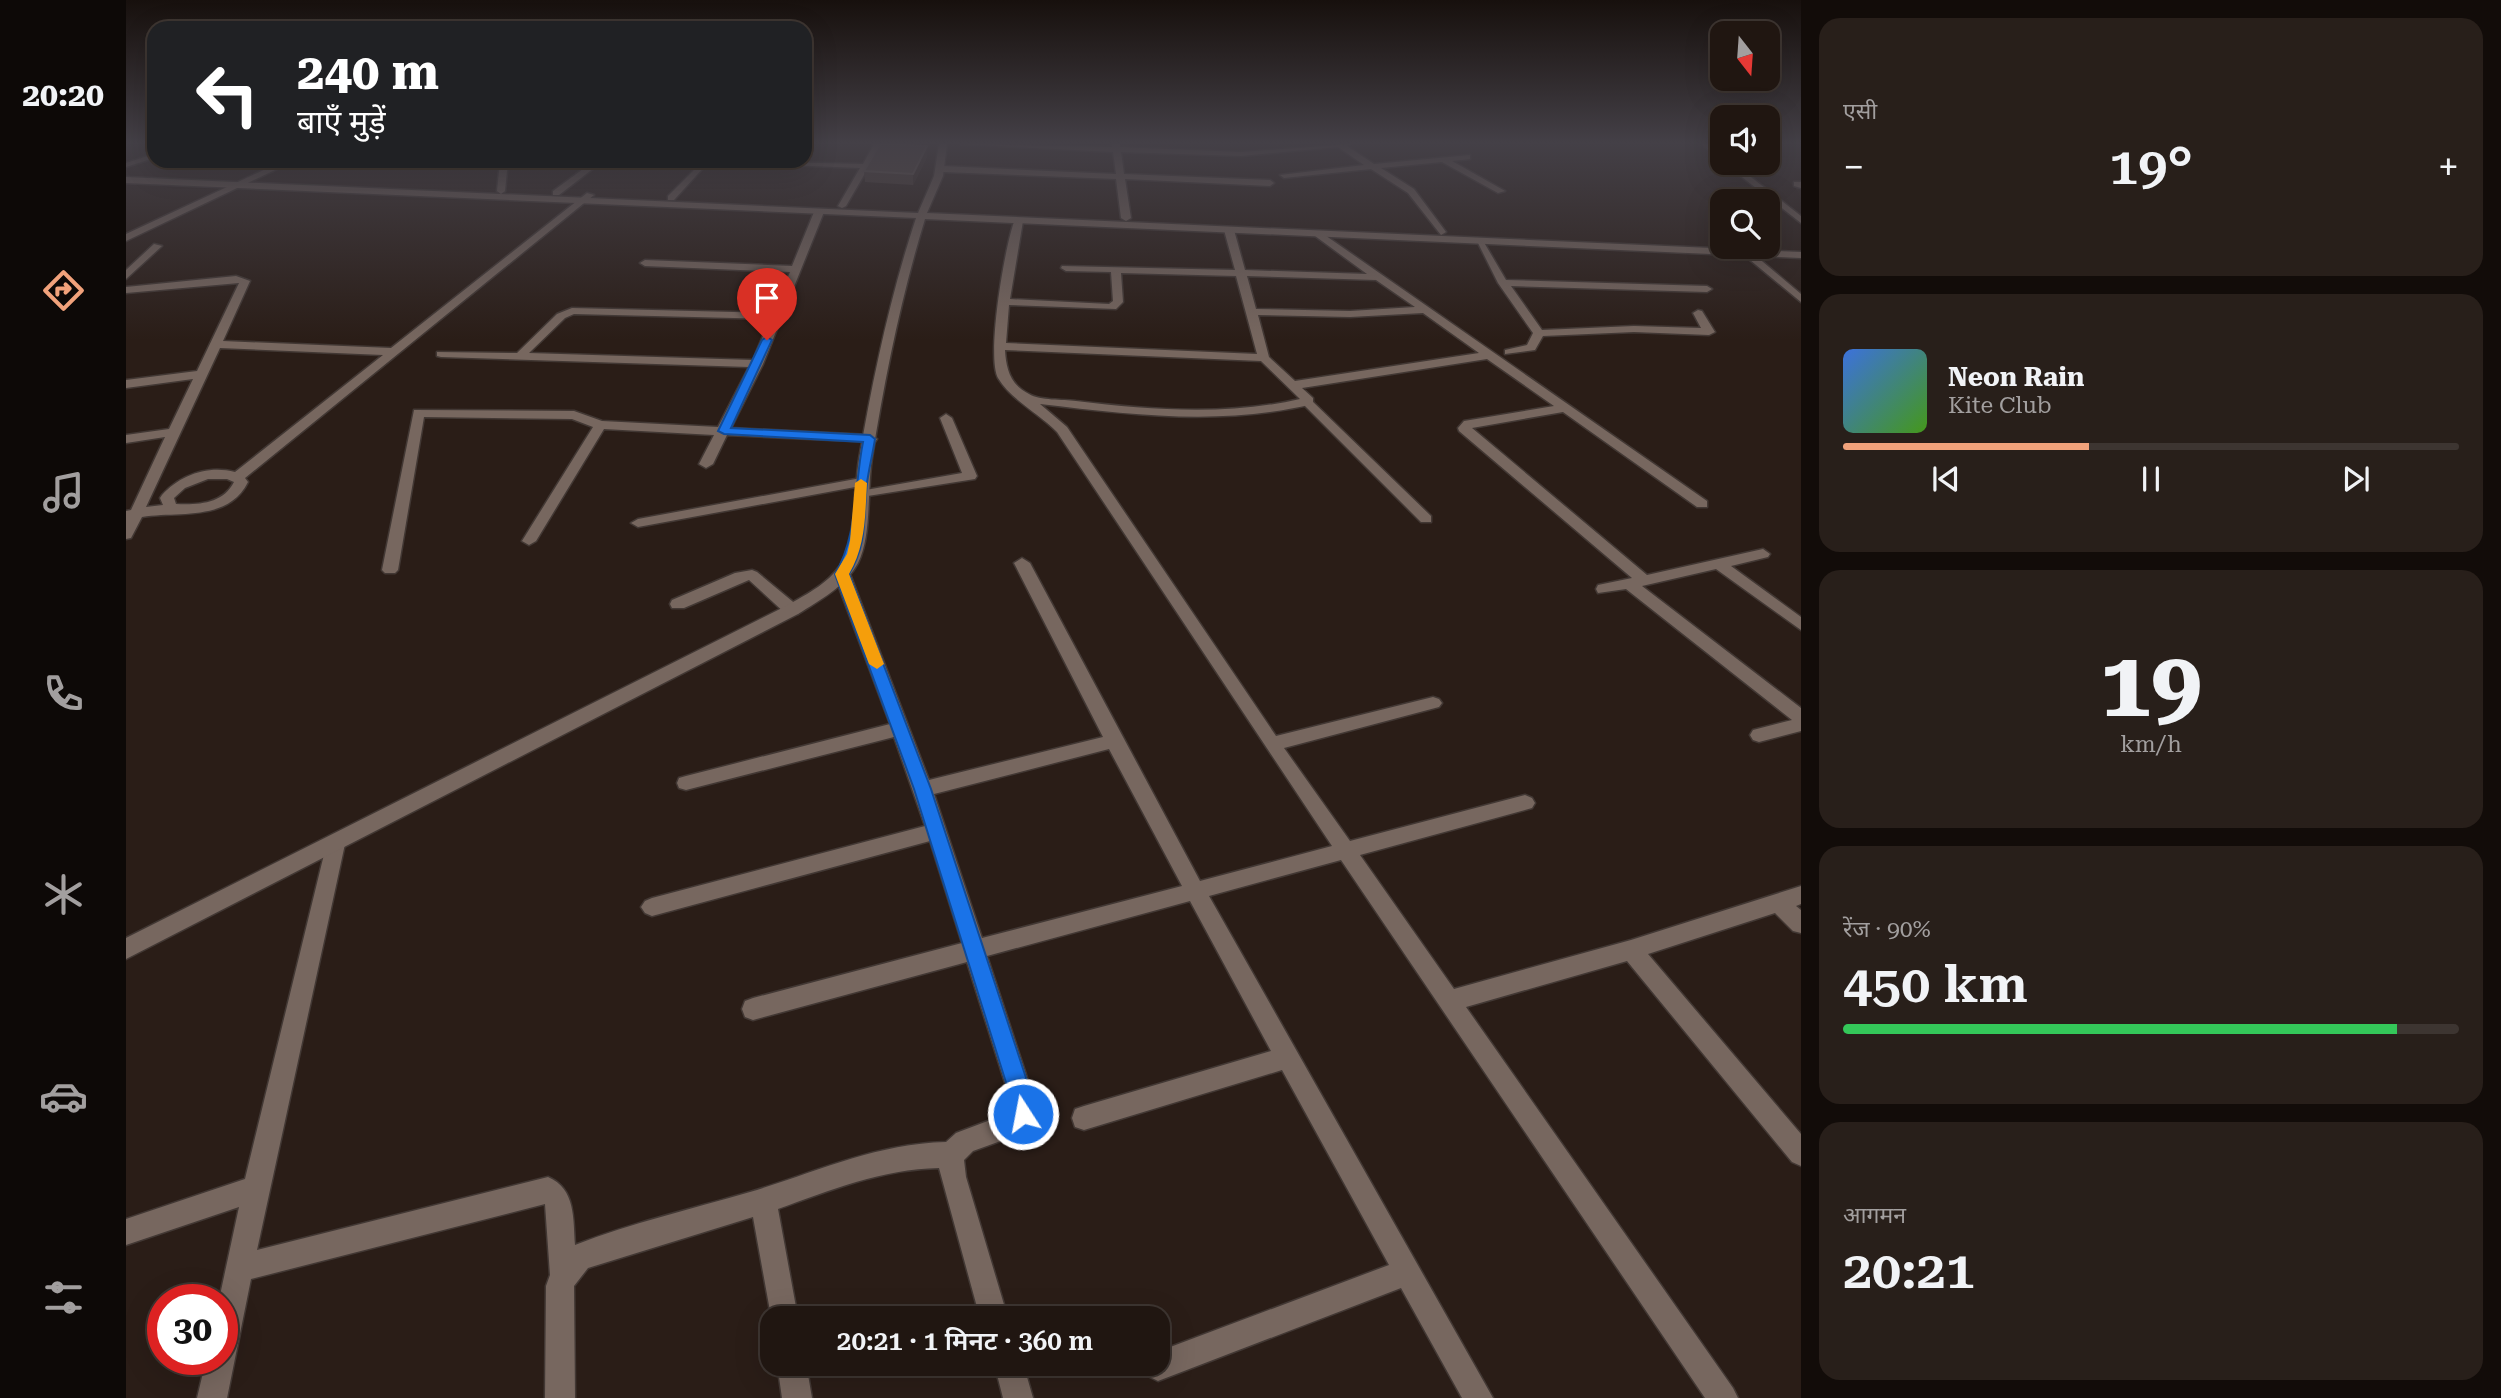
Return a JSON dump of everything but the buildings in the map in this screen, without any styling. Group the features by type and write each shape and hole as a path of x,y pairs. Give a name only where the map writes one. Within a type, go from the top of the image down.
{"street":[{"path":"126,238 188,209"},
{"path":"171,508 167,498 188,481 221,474 237,477 572,209"},
{"path":"773,209 1126,218 1710,244"},
{"path":"874,209 1017,221 1710,251"},
{"path":"126,949 792,610 842,574 854,554 861,489 888,343 924,209"},
{"path":"1125,209 1126,218"},
{"path":"1424,209 1441,232"},
{"path":"706,464 757,364 819,212"},
{"path":"1017,221 1004,302 1000,346 1001,373 1062,430 1272,744 1723,1398"},
{"path":"1030,399 1180,415 1230,413 1307,402 1309,398 1264,358 1228,230"},
{"path":"1316,233 1702,504"},
{"path":"1479,241 1503,283 1539,333"},
{"path":"126,276 157,246"},
{"path":"1780,247 1801,248"},
{"path":"1780,254 1801,255"},
{"path":"1754,259 1801,299"},
{"path":"645,263 796,269"},
{"path":"1066,268 1378,277"},
{"path":"1004,302 1112,307 1118,302 1116,270"},
{"path":"126,290 242,279 245,281 175,432 131,514 126,535"},
{"path":"1503,283 1707,289"},
{"path":"520,356 561,316 572,310 776,316"},
{"path":"1253,312 1350,314 1425,310"},
{"path":"1539,333 1634,329 1709,332 1698,313"},
{"path":"1509,352 1531,348 1539,333"},
{"path":"217,344 394,352"},
{"path":"1000,346 1264,358"},
{"path":"441,354 757,364"},
{"path":"1295,385 1488,355"},
{"path":"126,384 202,374"},
{"path":"1564,408 1469,424 1464,428 1637,582 1801,717"},
{"path":"390,570 415,415 426,412 574,415 600,425 870,439"},
{"path":"638,523 861,489 963,480 970,476 946,418"},
{"path":"529,541 600,425"},
{"path":"126,439 175,432"},
{"path":"131,514 171,508 202,509 226,500 240,487 237,477"},
{"path":"1604,589 1763,554"},
{"path":"1022,563 1113,741 1478,1398"},
{"path":"1719,564 1801,625"},
{"path":"560,1398 560,1286 564,1275 580,1257 763,1201 881,1161 910,1156 951,1155 965,1142 1019,1122 1024,1105 923,789 842,574"},
{"path":"678,604 740,576 752,575 792,610"},
{"path":"1272,744 1433,703"},
{"path":"1759,735 1801,724"},
{"path":"686,783 901,728"},
{"path":"923,789 1113,741"},
{"path":"753,1009 1194,889 1525,803"},
{"path":"652,907 936,831"},
{"path":"236,1284 335,844"},
{"path":"1449,1001 1631,950 1801,895"},
{"path":"1778,902 1801,924"},
{"path":"1631,950 1801,1153"},
{"path":"1084,1118 1288,1057"},
{"path":"951,1155 953,1177 991,1306"},
{"path":"126,1232 256,1188"},
{"path":"239,1268 548,1189 559,1203 564,1275"},
{"path":"763,1201 782,1306"},
{"path":"1170,1361 1408,1272"},
{"path":"212,1398 217,1375"},
{"path":"793,1376 797,1398"},
{"path":"1012,1376 1018,1398"}],"lane":[{"path":"1307,402 1426,519"}],"slow traffic":[{"path":"861,483 857,541 854,554 842,574 877,664"}],"route":[{"path":"767,340 724,431 870,439 861,482 857,541 854,554 842,574 923,789 1024,1105 1023,1114"}]}
